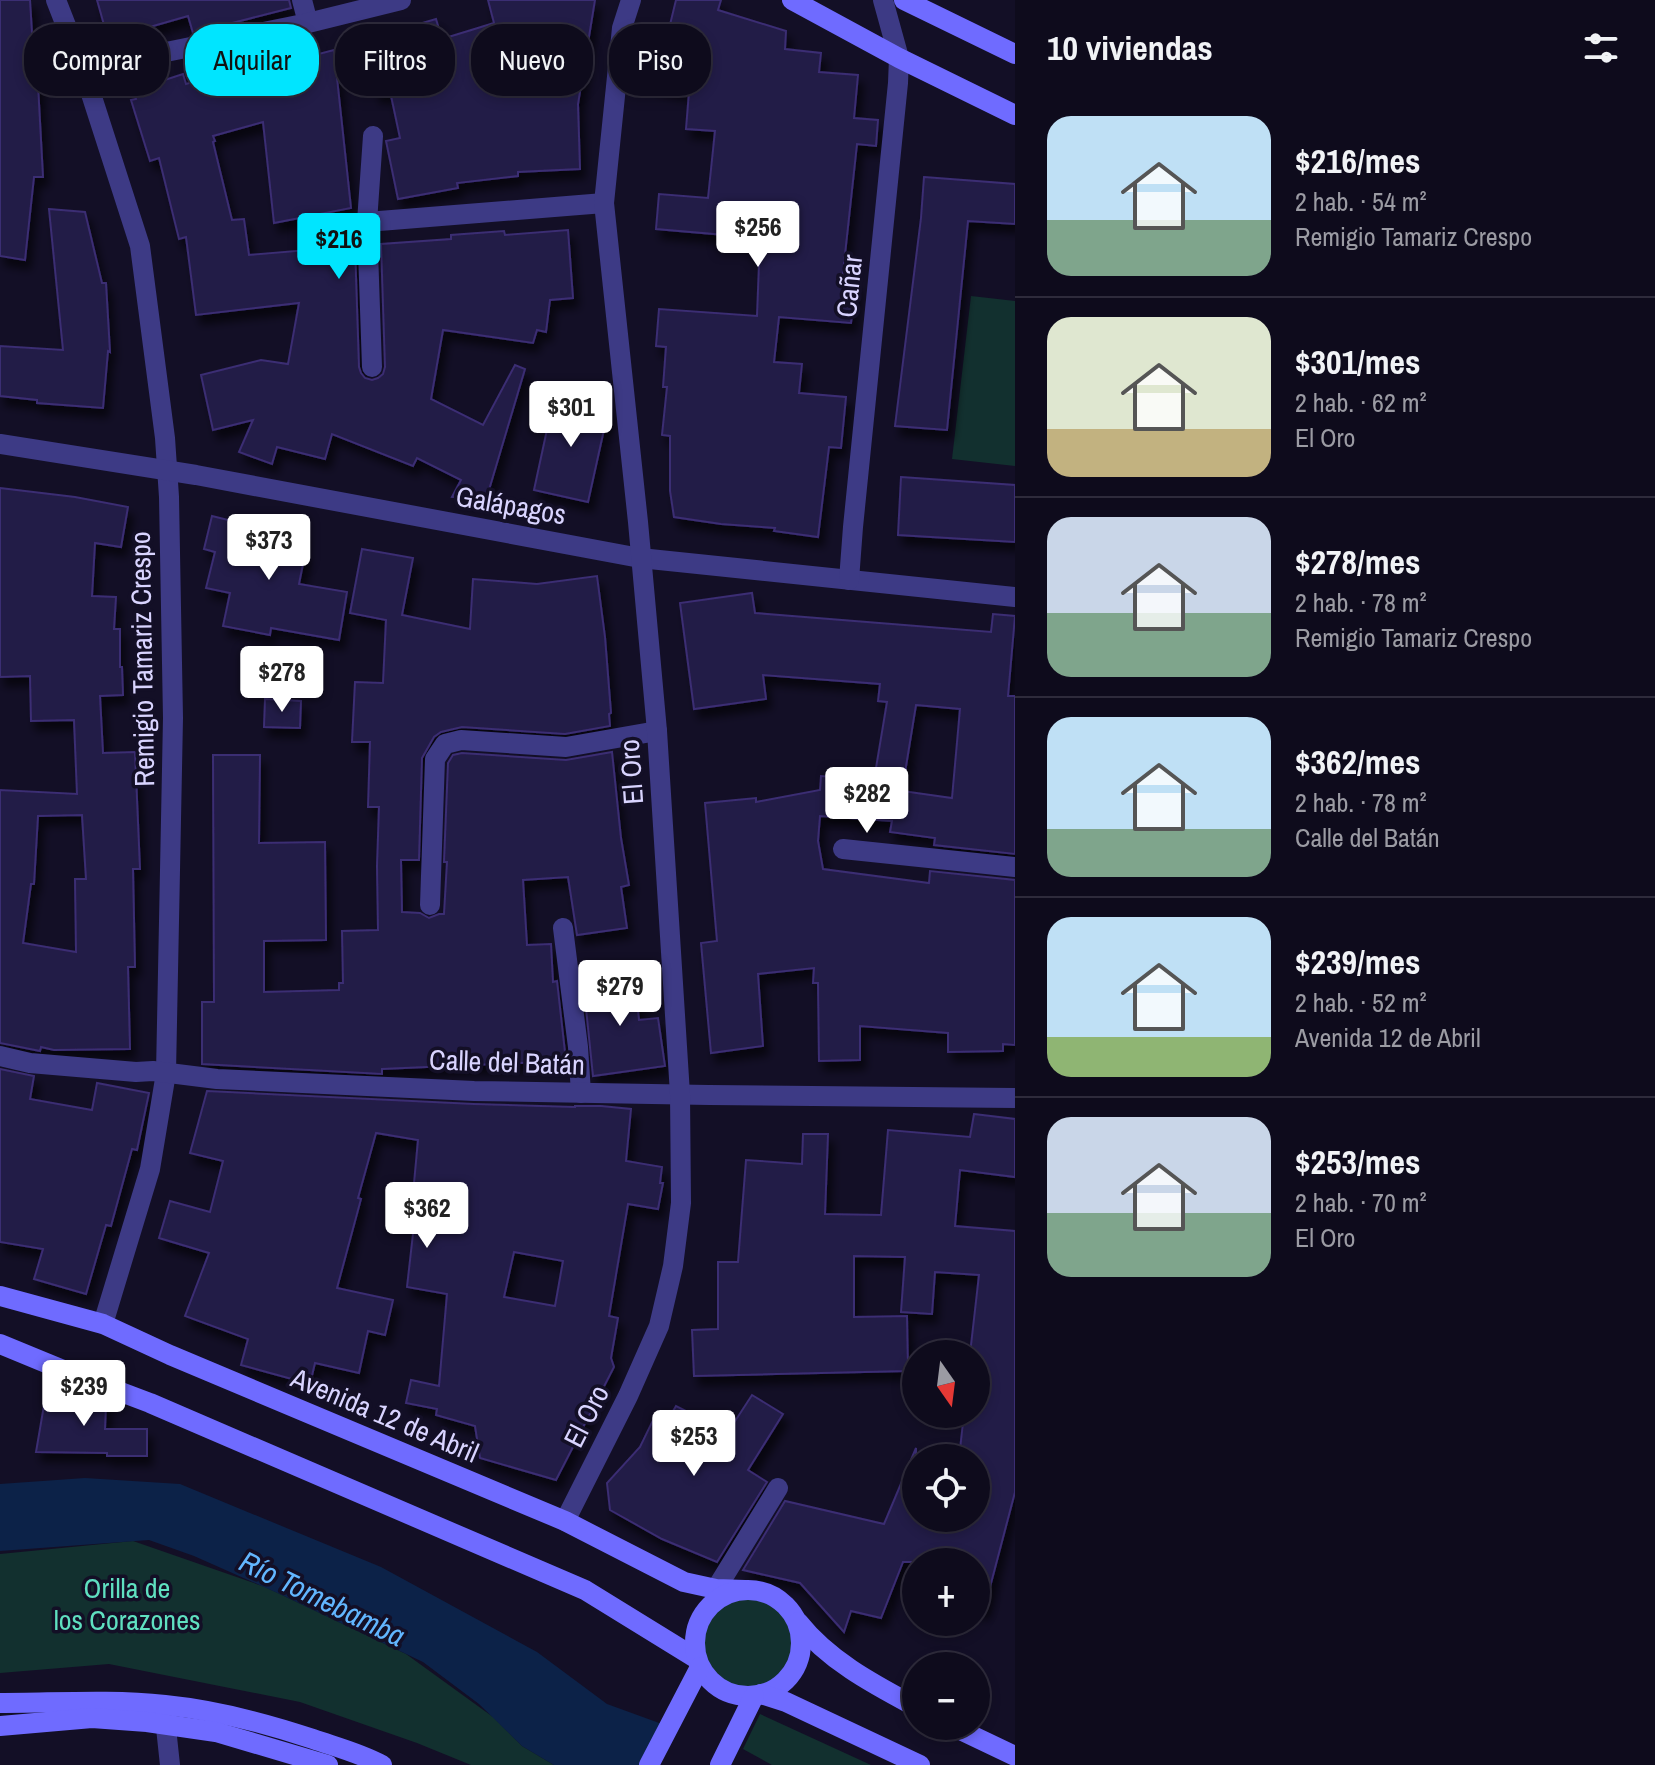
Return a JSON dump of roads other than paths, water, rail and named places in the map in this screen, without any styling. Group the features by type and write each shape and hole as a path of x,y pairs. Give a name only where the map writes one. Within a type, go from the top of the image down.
{"main road":[{"path":"792,0 899,58 1015,115"},
{"path":"904,0 1015,54"},
{"name":"Avenida 12 de Abril","path":"0,1296 103,1324 565,1521 684,1582 716,1589 761,1591 776,1597 789,1608 821,1649 902,1699"},
{"path":"0,1344 150,1403 585,1590 697,1668 723,1690 755,1699 786,1702 920,1765"},
{"path":"649,1765 697,1668 696,1632 701,1619 719,1598 745,1590"},
{"path":"720,1765 755,1699 788,1679 796,1666 802,1637 798,1622"},
{"path":"0,1703 90,1701 165,1715 328,1765"},
{"path":"0,1726 92,1718 220,1713 289,1731 382,1765"},
{"path":"981,1740 1015,1756"}],"street":[{"name":"Remigio Tamariz Crespo","path":"56,0 65,24"},
{"path":"302,0 308,23"},
{"path":"169,51 401,0"},
{"name":"El Oro","path":"565,1521 628,1396 659,1326 673,1266 681,1203 680,1094 657,731 604,203 622,28 631,0"},
{"name":"Cañar","path":"849,580 898,83 899,58 883,0"},
{"name":"Remigio Tamariz Crespo","path":"92,96 140,246 165,438 173,718 166,1073 150,1169 103,1324"},
{"path":"372,367 367,222 373,136"},
{"path":"367,222 604,203"},
{"name":"Galápagos","path":"0,444 167,470 640,558 1015,597"},
{"path":"430,905 435,759 445,744 461,740 566,747 657,731"},
{"path":"843,849 1015,867"},
{"path":"563,928 581,1093"},
{"name":"Calle del Batán","path":"0,1056 30,1063 217,1079 474,1091 1015,1098"},
{"path":"716,1589 778,1488"},
{"path":"165,1715 170,1765"}],"water":[{"name":"Río Tomebamba","path":"85,1478 180,1484 381,1567 537,1652 607,1704 662,1724 641,1765 554,1765 522,1746 479,1704 423,1662 194,1556 149,1540 0,1551 0,1484"}],"park label":[{"name":"Orilla de los Corazones","path":"127,1604"}]}
